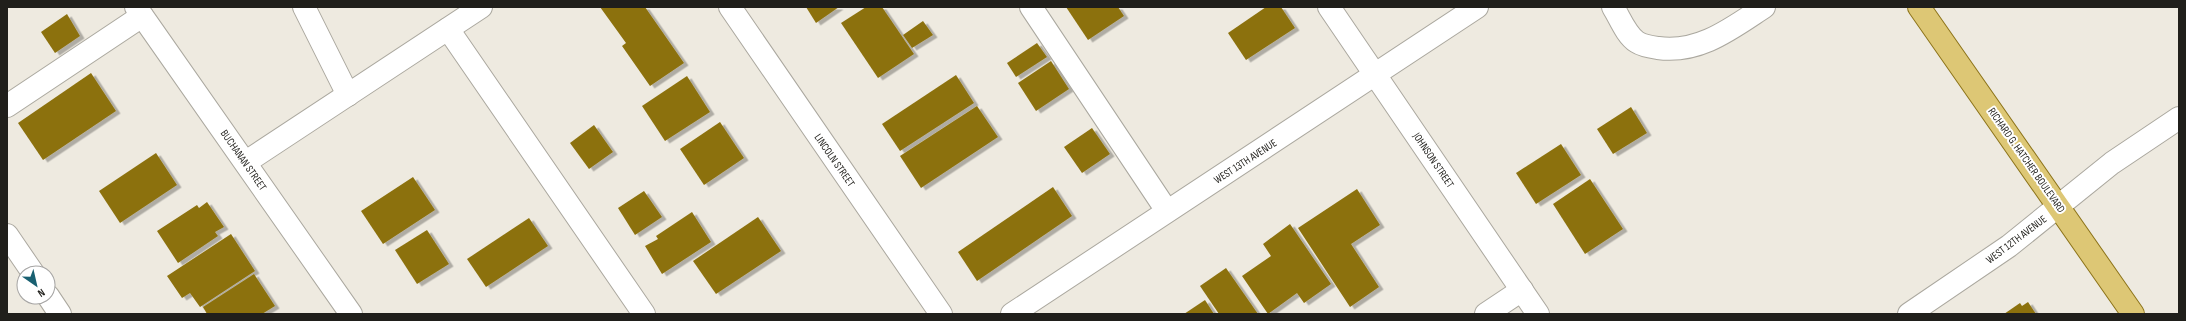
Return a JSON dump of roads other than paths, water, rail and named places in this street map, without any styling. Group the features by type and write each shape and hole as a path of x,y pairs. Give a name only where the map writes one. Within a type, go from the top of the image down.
{"main road":[{"name":"RICHARD G. HATCHER BOULEVARD","path":"1919,7 2133,314"}],"street":[{"path":"304,7 348,95"},
{"path":"246,162 482,7"},
{"name":"LINCOLN STREET","path":"730,7 941,314"},
{"path":"1031,7 1167,211"},
{"name":"JOHNSON STREET","path":"1329,7 1538,314"},
{"name":"WEST 13TH AVENUE","path":"1012,314 1477,7"},
{"path":"1613,7 1630,36 1638,43 1664,49 1700,44 1721,35 1764,7"},
{"path":"7,106 139,11"},
{"name":"BUCHANAN STREET","path":"139,11 351,314"},
{"path":"448,29 644,314"},
{"name":"WEST 12TH AVENUE","path":"1909,314 2009,246 2112,163 2179,118"},
{"path":"7,235 27,265"},
{"path":"1486,314 1522,290"},
{"path":"54,305 60,314"}]}
